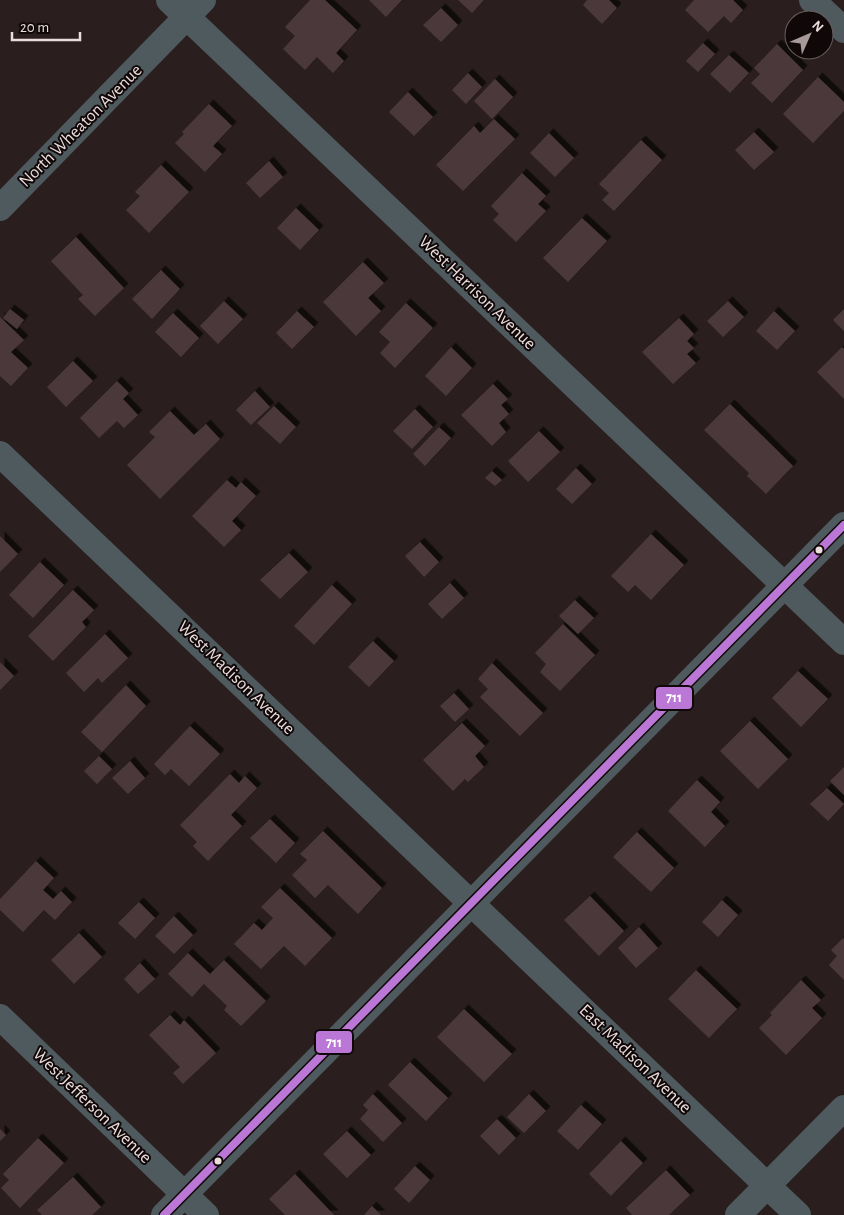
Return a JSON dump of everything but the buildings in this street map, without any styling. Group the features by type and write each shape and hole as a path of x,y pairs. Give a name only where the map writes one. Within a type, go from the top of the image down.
{"street":[{"path":"812,0 844,30"},
{"name":"North Wheaton Avenue","path":"0,208 186,6"},
{"name":"West Harrison Avenue","path":"186,6 844,642"},
{"name":"West Madison Avenue","path":"0,454 472,903"},
{"path":"164,1215 844,525"},
{"name":"East Madison Avenue","path":"472,903 798,1215"},
{"name":"West Jefferson Avenue","path":"0,1018 206,1215"},
{"path":"738,1215 844,1108"}],"transit line":[{"name":"711","path":"164,1215 844,525"}]}
